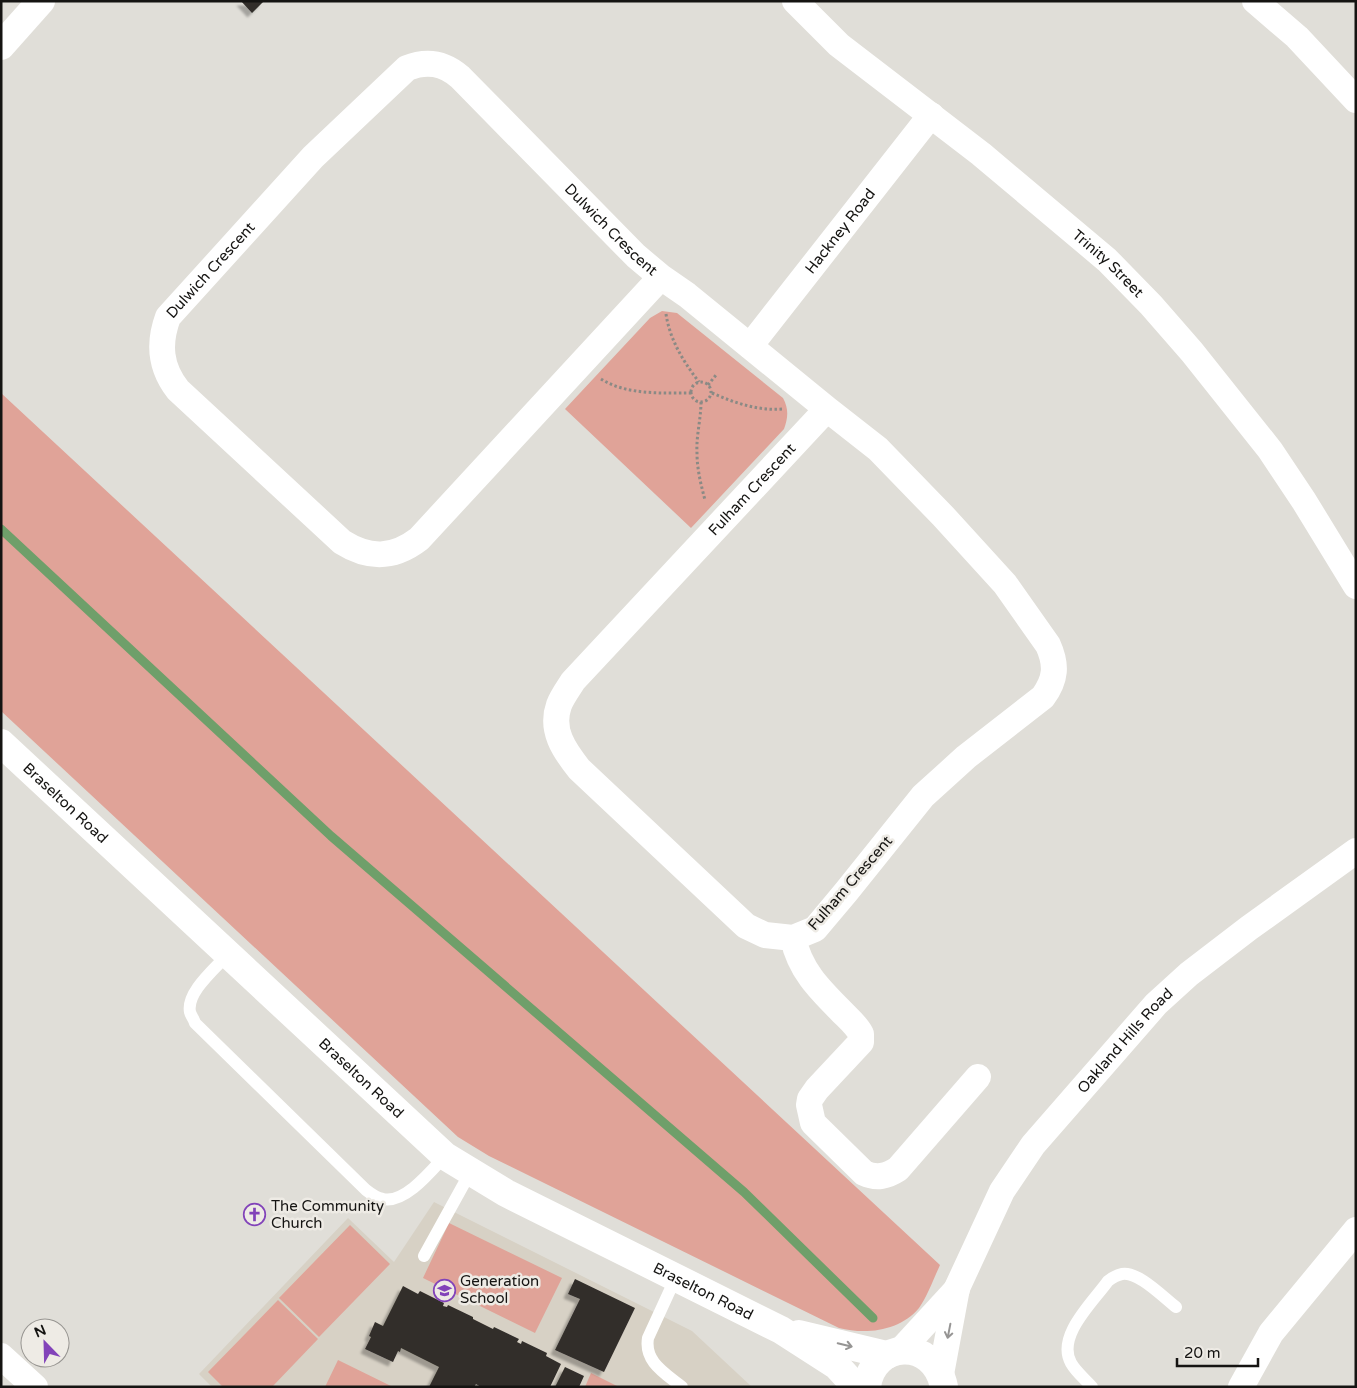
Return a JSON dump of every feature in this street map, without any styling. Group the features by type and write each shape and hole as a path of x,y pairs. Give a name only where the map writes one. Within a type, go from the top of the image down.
{"street":[{"path":"1,46 41,1"},
{"name":"Trinity Street","path":"795,1 839,45 981,154 1107,260 1157,311 1204,366 1270,450 1356,586"},
{"path":"1255,1 1297,37 1353,92"},
{"name":"Dulwich Crescent","path":"660,277 419,538 401,550 378,555 353,549 342,542 178,390 164,368 161,343 163,329 168,317 313,156 398,75 407,68 428,62 440,64 451,69 636,256 660,277 687,295 750,346"},
{"name":"Hackney Road","path":"750,346 931,115"},
{"name":"Fulham Crescent","path":"750,346 878,449 943,516 1006,584 1048,645 1052,654 1054,674 1051,686 1043,697 966,757 923,796 815,928 793,938 765,934 746,926 579,769 566,753 558,737 556,722 559,705 573,681 825,408"},
{"name":"Braselton Road","path":"1,744 445,1156 506,1193 781,1330 837,1366 856,1387"},
{"name":"Oakland Hills Road","path":"944,1383 957,1288 1002,1191 1033,1145 1156,1004 1189,974 1356,851"},
{"path":"793,938 798,959 812,980 861,1034 861,1042 817,1089 810,1099 809,1105 813,1122 864,1173 874,1177 886,1175 898,1168 978,1077"},
{"path":"1241,1387 1271,1333 1356,1230"},
{"name":"Oakland Hills Road","path":"894,1353 957,1288"},
{"name":"Braselton Road","path":"781,1330 894,1353 911,1351 924,1355 935,1364 944,1383"},
{"path":"867,1387 869,1376 874,1367 894,1353"},
{"path":"1,1356 35,1387"}],"lane":[{"path":"228,954 192,996 190,1006 195,1023 366,1190 385,1200 394,1198 419,1184 445,1156"},
{"path":"424,1256 471,1171"},
{"path":"1092,1387 1070,1362 1067,1346 1068,1335 1108,1282 1116,1275 1132,1274 1176,1307"},
{"path":"676,1277 648,1338 647,1352 656,1366 682,1387"}],"path":[{"path":"660,277 671,334 679,354 699,382"},
{"path":"582,362 602,380 611,385 643,391 691,392"},
{"path":"708,385 716,375"},
{"path":"699,382 708,385 712,393 710,398 705,402 693,399 691,392 693,386 699,382"},
{"path":"712,393 738,403 768,410 825,408"},
{"path":"701,402 697,454 699,478 706,500 725,518"}],"shaded area":[{"path":"662,311 677,313 783,398 787,410 784,429 691,528 565,409 650,318"},
{"path":"1,393 940,1265 922,1304 911,1316 892,1326 871,1331 839,1328 489,1156 458,1137 1,711"},
{"name":"Generation School","path":"434,1202 692,1331 752,1387 212,1387 199,1374 348,1218 394,1262"},
{"path":"449,1223 562,1278 535,1333 423,1278"},
{"path":"350,1225 390,1264 319,1337 279,1298"},
{"path":"278,1300 318,1339 272,1387 223,1387 208,1372"},
{"path":"338,1360 393,1387 325,1387"},
{"path":"591,1373 619,1387 585,1387"}],"building":[{"path":"241,1 264,1 252,13"},
{"path":"575,1279 635,1308 604,1372 555,1350 580,1299 568,1294"},
{"path":"403,1286 418,1294 420,1291 444,1303 443,1306 447,1307 448,1305 493,1329 494,1327 519,1339 517,1342 521,1344 522,1341 547,1353 546,1356 561,1364 550,1387 481,1387 476,1384 474,1387 429,1387 439,1367 401,1348 393,1362 365,1349 375,1322 383,1326"},
{"path":"565,1367 584,1376 579,1387 555,1387"}],"waterway":[{"path":"1,529 331,836 744,1192 873,1318"}],"place":[{"name":"The Community Church","path":"255,1215"},
{"name":"Generation School","path":"444,1290"}]}
